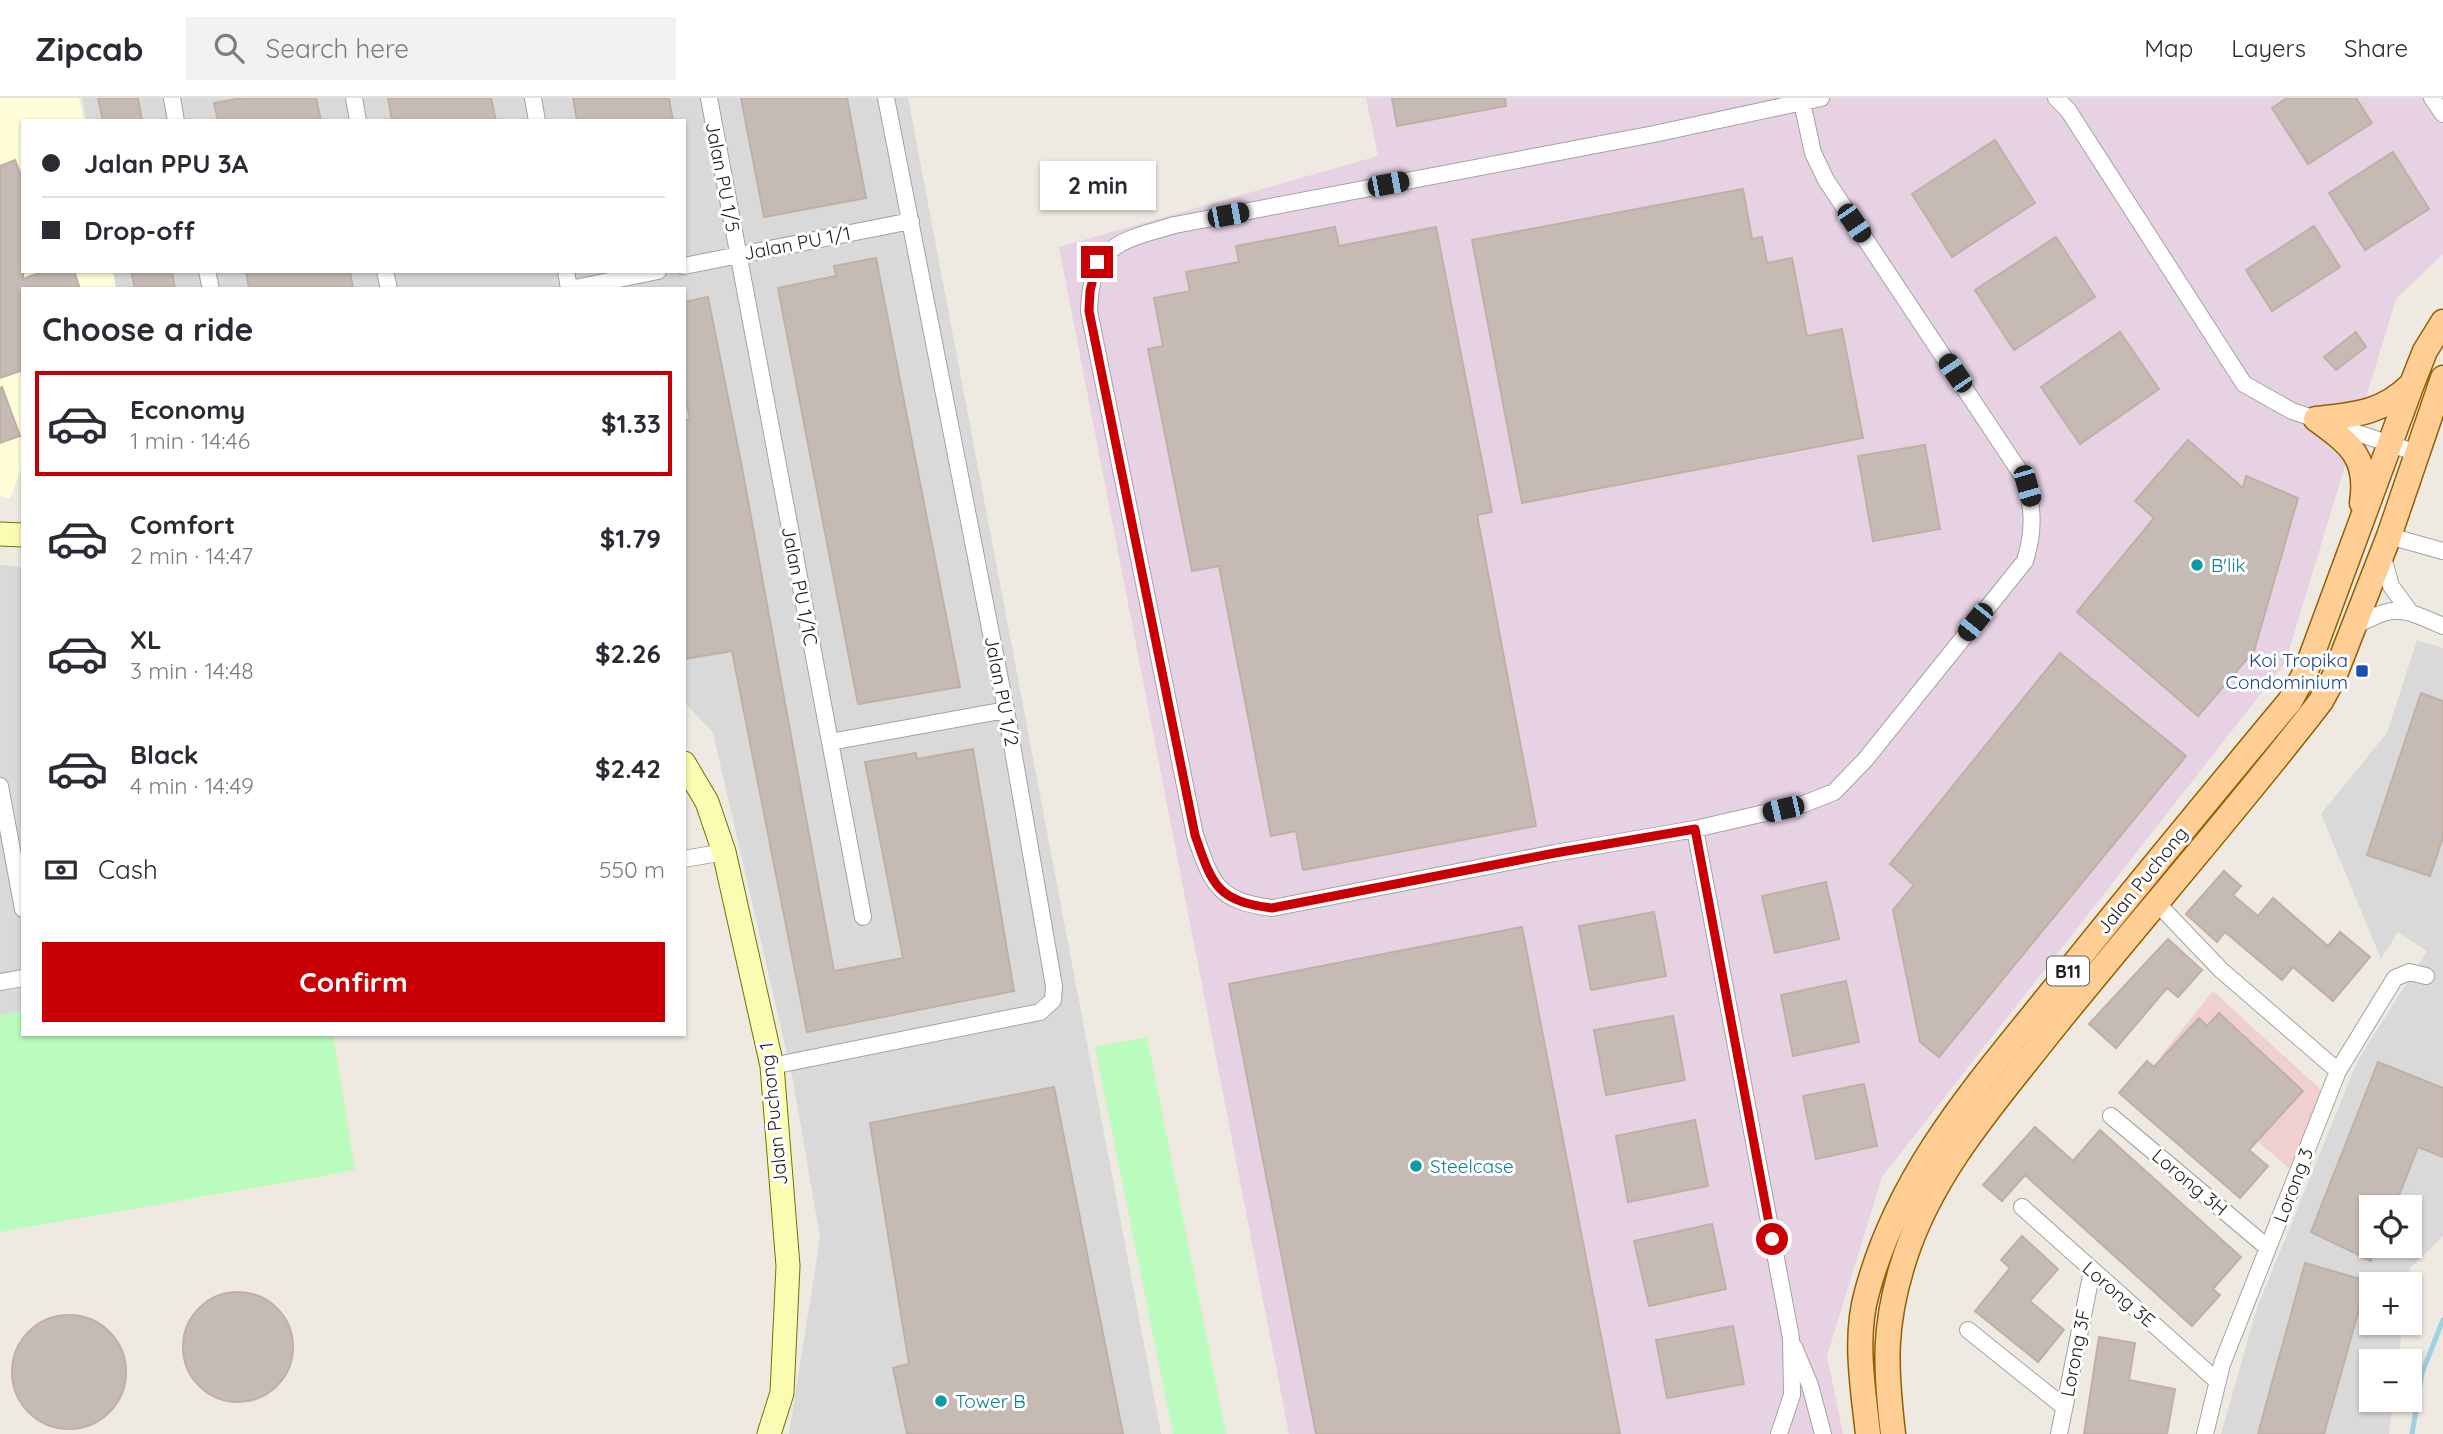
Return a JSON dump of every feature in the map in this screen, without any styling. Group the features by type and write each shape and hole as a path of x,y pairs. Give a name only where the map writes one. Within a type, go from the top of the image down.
{"main road":[{"name":"Jalan Puchong","path":"1868,1434 1861,1369 1861,1325 1866,1293 1897,1208 1942,1130 2111,917 2290,701 2306,671 2425,351 2443,322"},
{"name":"Jalan Puchong","path":"1893,1434 1885,1365 1887,1326 1905,1254 1938,1184 1995,1101 2155,901 2321,701 2334,677 2386,545 2443,378"},
{"path":"2316,419 2356,415 2379,408 2396,400 2412,384"},
{"path":"2316,419 2350,444 2361,465 2365,484 2356,538"}],"street":[{"path":"172,98 176,119"},
{"path":"354,98 358,119"},
{"path":"533,98 537,119"},
{"name":"Jalan PU 1/5","path":"709,98 738,255"},
{"name":"Jalan PU 1/2","path":"772,1066 1040,1012 1053,1000 1054,986 1006,710 886,98"},
{"path":"1802,102 1813,153 1826,180 2024,478 2033,506 2032,538 2025,561 1865,760 1834,792 1804,804 1695,829 1555,853 1272,908 1244,904 1221,893 1209,875 1195,835 1089,311 1090,291 1097,262 1115,247 1137,235 1175,225 1654,134 1802,102 1821,98"},
{"path":"2056,98 2068,110 2220,351 2244,384 2292,411 2417,453"},
{"path":"2432,98 2443,114"},
{"name":"Jalan PU 1/1","path":"686,266 911,220"},
{"name":"Jalan PU 1/1C","path":"738,255 863,917"},
{"path":"579,287 648,273"},
{"path":"2410,612 2391,586 2386,545 2443,551"},
{"path":"2353,627 2384,611 2410,612 2443,626"},
{"path":"830,742 1006,710"},
{"name":"Jalan Puchong 1","path":"686,766 707,802 723,852 772,1066 788,1266 782,1394 769,1434"},
{"path":"0,786 21,898"},
{"path":"1695,829 1791,1338 1792,1395 1779,1434"},
{"path":"686,859 723,852"},
{"path":"2155,901 2221,970 2338,1071"},
{"name":"Lorong 3","path":"2206,1434 2217,1381 2338,1071 2395,978 2409,972 2426,976"},
{"path":"0,982 21,978"},
{"name":"Lorong 3H","path":"2111,1116 2268,1248"},
{"name":"Lorong 3E","path":"2022,1207 2217,1381"},
{"name":"Lorong 3F","path":"2059,1434 2092,1271"},
{"path":"1968,1330 2064,1407"},
{"path":"1791,1338 1810,1385 1823,1434"}],"shaded area":[{"path":"0,98 79,98 84,119 21,119 21,273 113,273 116,287 21,287 21,469 10,499 0,496"},
{"path":"82,98 908,98 1161,1434 789,1434 820,1238 793,1080 713,733 686,704 686,287 116,287 113,273 686,273 686,119 86,119"},
{"path":"1366,98 2443,98 2443,254 2396,299 2285,663 1882,1177 1827,1356 1843,1434 1289,1434 1059,247 1378,156"},
{"path":"0,565 21,567 21,1011 0,1015"},
{"name":"Koi Tropika Condominium","path":"2417,640 2443,648 2443,1236 2422,1256 2422,1195 2359,1195 2359,1258 2420,1258 2410,1272 2359,1272 2359,1335 2401,1335 2400,1349 2359,1349 2359,1412 2392,1412 2389,1434 2221,1434 2257,1308 2358,1060 2427,951 2398,932 2381,959 2321,814 2387,733"},
{"path":"2213,991 2322,1091 2291,1170 2160,1057"}],"green space":[{"path":"21,1011 21,1036 333,1036 355,1170 0,1232 0,1015"},
{"path":"1147,1037 1226,1434 1173,1434 1095,1047"}],"building":[{"path":"98,98 138,98 142,119 103,119"},
{"path":"242,98 316,98 321,119 218,119 214,103"},
{"path":"388,98 491,98 496,119 392,119"},
{"path":"573,98 669,98 673,119 577,119"},
{"path":"741,98 847,98 866,198 764,217"},
{"path":"1392,98 1505,98 1506,106 1397,126"},
{"path":"2287,98 2356,98 2372,123 2308,164 2272,108"},
{"path":"1995,140 2035,203 1952,257 1912,194"},
{"path":"2393,152 2429,209 2365,250 2329,193"},
{"path":"15,160 21,176 23,279 40,273 75,273 79,287 21,287 21,371 0,378 0,166"},
{"path":"1743,189 1752,239 1762,237 1767,263 1792,258 1807,336 1842,329 1863,438 1522,503 1472,240"},
{"path":"2314,226 2340,267 2272,311 2246,270"},
{"path":"1335,227 1339,246 1436,227 1492,512 1477,515 1536,826 1303,870 1296,831 1271,836 1219,566 1192,571 1148,349 1163,346 1154,298 1190,291 1186,272 1239,262 1236,246"},
{"path":"2056,237 2095,297 2014,350 1975,290"},
{"path":"876,258 960,687 858,704 778,288 836,276 834,266"},
{"path":"131,273 172,273 175,287 135,287"},
{"path":"246,273 350,273 353,287 249,287"},
{"path":"708,297 834,971 903,958 865,762 916,753 917,759 973,749 1014,991 807,1032 732,651 686,659 686,420 690,420 686,400 686,302"},
{"path":"2120,332 2159,389 2080,444 2041,387"},
{"path":"2356,332 2366,347 2336,370 2324,357"},
{"path":"2,387 20,436 0,443 0,388"},
{"name":"B'lik","path":"2188,440 2243,488 2246,476 2298,498 2254,651 2198,716 2077,612 2154,518 2135,501"},
{"path":"1925,445 1940,529 1873,541 1858,456"},
{"path":"2060,653 2186,756 1939,1057 1920,1042 1893,910 1914,885 1890,864"},
{"path":"2421,693 2443,701 2443,837 2430,876 2367,855"},
{"path":"2224,871 2241,886 2233,895 2258,916 2273,898 2328,946 2340,932 2370,957 2333,1001 2293,967 2282,980 2225,932 2217,942 2186,914"},
{"path":"1826,882 1839,939 1775,953 1762,896"},
{"path":"1654,912 1666,976 1591,990 1579,926"},
{"name":"Steelcase","path":"1522,927 1620,1434 1316,1434 1229,984"},
{"path":"2168,939 2202,970 2178,997 2167,988 2116,1048 2089,1024"},
{"path":"1846,981 1859,1042 1793,1056 1781,995"},
{"path":"2219,1013 2303,1091 2249,1150 2268,1166 2240,1198 2119,1093 2147,1061 2154,1067 2199,1018 2207,1026"},
{"path":"1673,1016 1685,1080 1606,1095 1594,1030"},
{"path":"2378,1062 2443,1088 2443,1157 2418,1147 2399,1195 2359,1195 2359,1255 2311,1232"},
{"path":"1864,1084 1877,1146 1816,1159 1803,1096"},
{"path":"1054,1087 1123,1434 907,1434 893,1368 909,1364 870,1123"},
{"path":"1695,1120 1708,1186 1628,1202 1616,1136"},
{"path":"2035,1127 2073,1161 2100,1130 2241,1257 2213,1289 2220,1295 2192,1326 2025,1175 2002,1201 1983,1185"},
{"path":"1712,1224 1726,1289 1649,1306 1634,1241"},
{"path":"2022,1236 2058,1269 2030,1301 2064,1330 2038,1362 1975,1311 2010,1268 2001,1260"},
{"path":"2305,1263 2359,1279 2359,1309 2324,1434 2258,1434"},
{"path":"238,1292 259,1296 277,1308 289,1326 293,1347 289,1368 277,1386 259,1398 238,1402 217,1398 199,1386 187,1368 183,1347 187,1326 199,1308 217,1296"},
{"path":"69,1315 91,1320 109,1332 121,1350 126,1372 121,1394 109,1412 91,1424 69,1429 47,1424 29,1412 17,1394 12,1372 17,1350 29,1332 47,1320"},
{"path":"1733,1326 1744,1384 1667,1398 1656,1340"},
{"path":"2099,1337 2135,1343 2129,1380 2175,1389 2167,1434 2084,1434"}],"waterway":[{"path":"2412,1434 2422,1373 2443,1320"}],"place":[{"name":"B'lik","path":"2197,565"},
{"name":"Koi Tropika Condominium","path":"2362,671"},
{"name":"Steelcase","path":"1416,1166"},
{"name":"Tower B","path":"941,1401"}],"route":[{"path":"1097,262 1090,291 1089,311 1195,835 1209,875 1221,893 1244,904 1272,908 1555,853 1695,829 1772,1239"}]}
